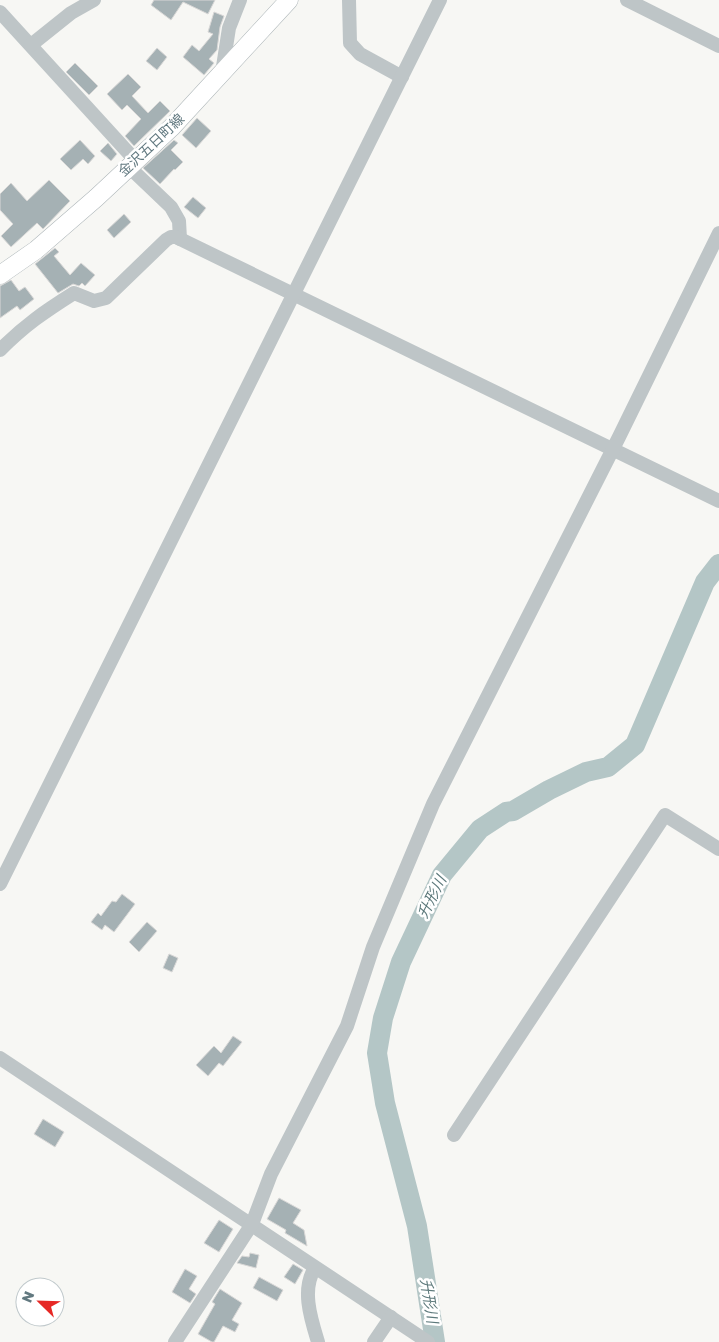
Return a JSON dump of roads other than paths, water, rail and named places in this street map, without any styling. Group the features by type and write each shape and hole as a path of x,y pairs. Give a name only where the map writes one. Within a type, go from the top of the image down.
{"main road":[{"name":"金沢五日町線","path":"0,275 36,250 96,198 172,127 289,0"}],"street":[{"path":"31,45 71,13 94,0"},
{"path":"222,73 228,28 240,0"},
{"path":"349,0 350,43 360,54 402,77"},
{"path":"0,884 440,0"},
{"path":"627,0 719,46"},
{"path":"0,12 31,45 170,207 179,221 180,239"},
{"path":"175,1342 252,1224 271,1174 347,1026 373,947 433,804 613,449 719,234"},
{"path":"0,350 36,317 74,293 94,301 106,298 171,237 180,239 719,501"},
{"path":"454,1135 665,815 719,848"},
{"path":"0,1058 391,1317 408,1333 428,1342"},
{"path":"315,1268 309,1280 309,1300 318,1342"},
{"path":"374,1342 391,1317"}],"waterway":[{"name":"升形川","path":"435,1342 417,1226 385,1103 377,1053 383,1018 401,962 442,875 480,829 506,812 513,811 549,790 586,772 608,767 635,745 705,582 719,564"}]}
